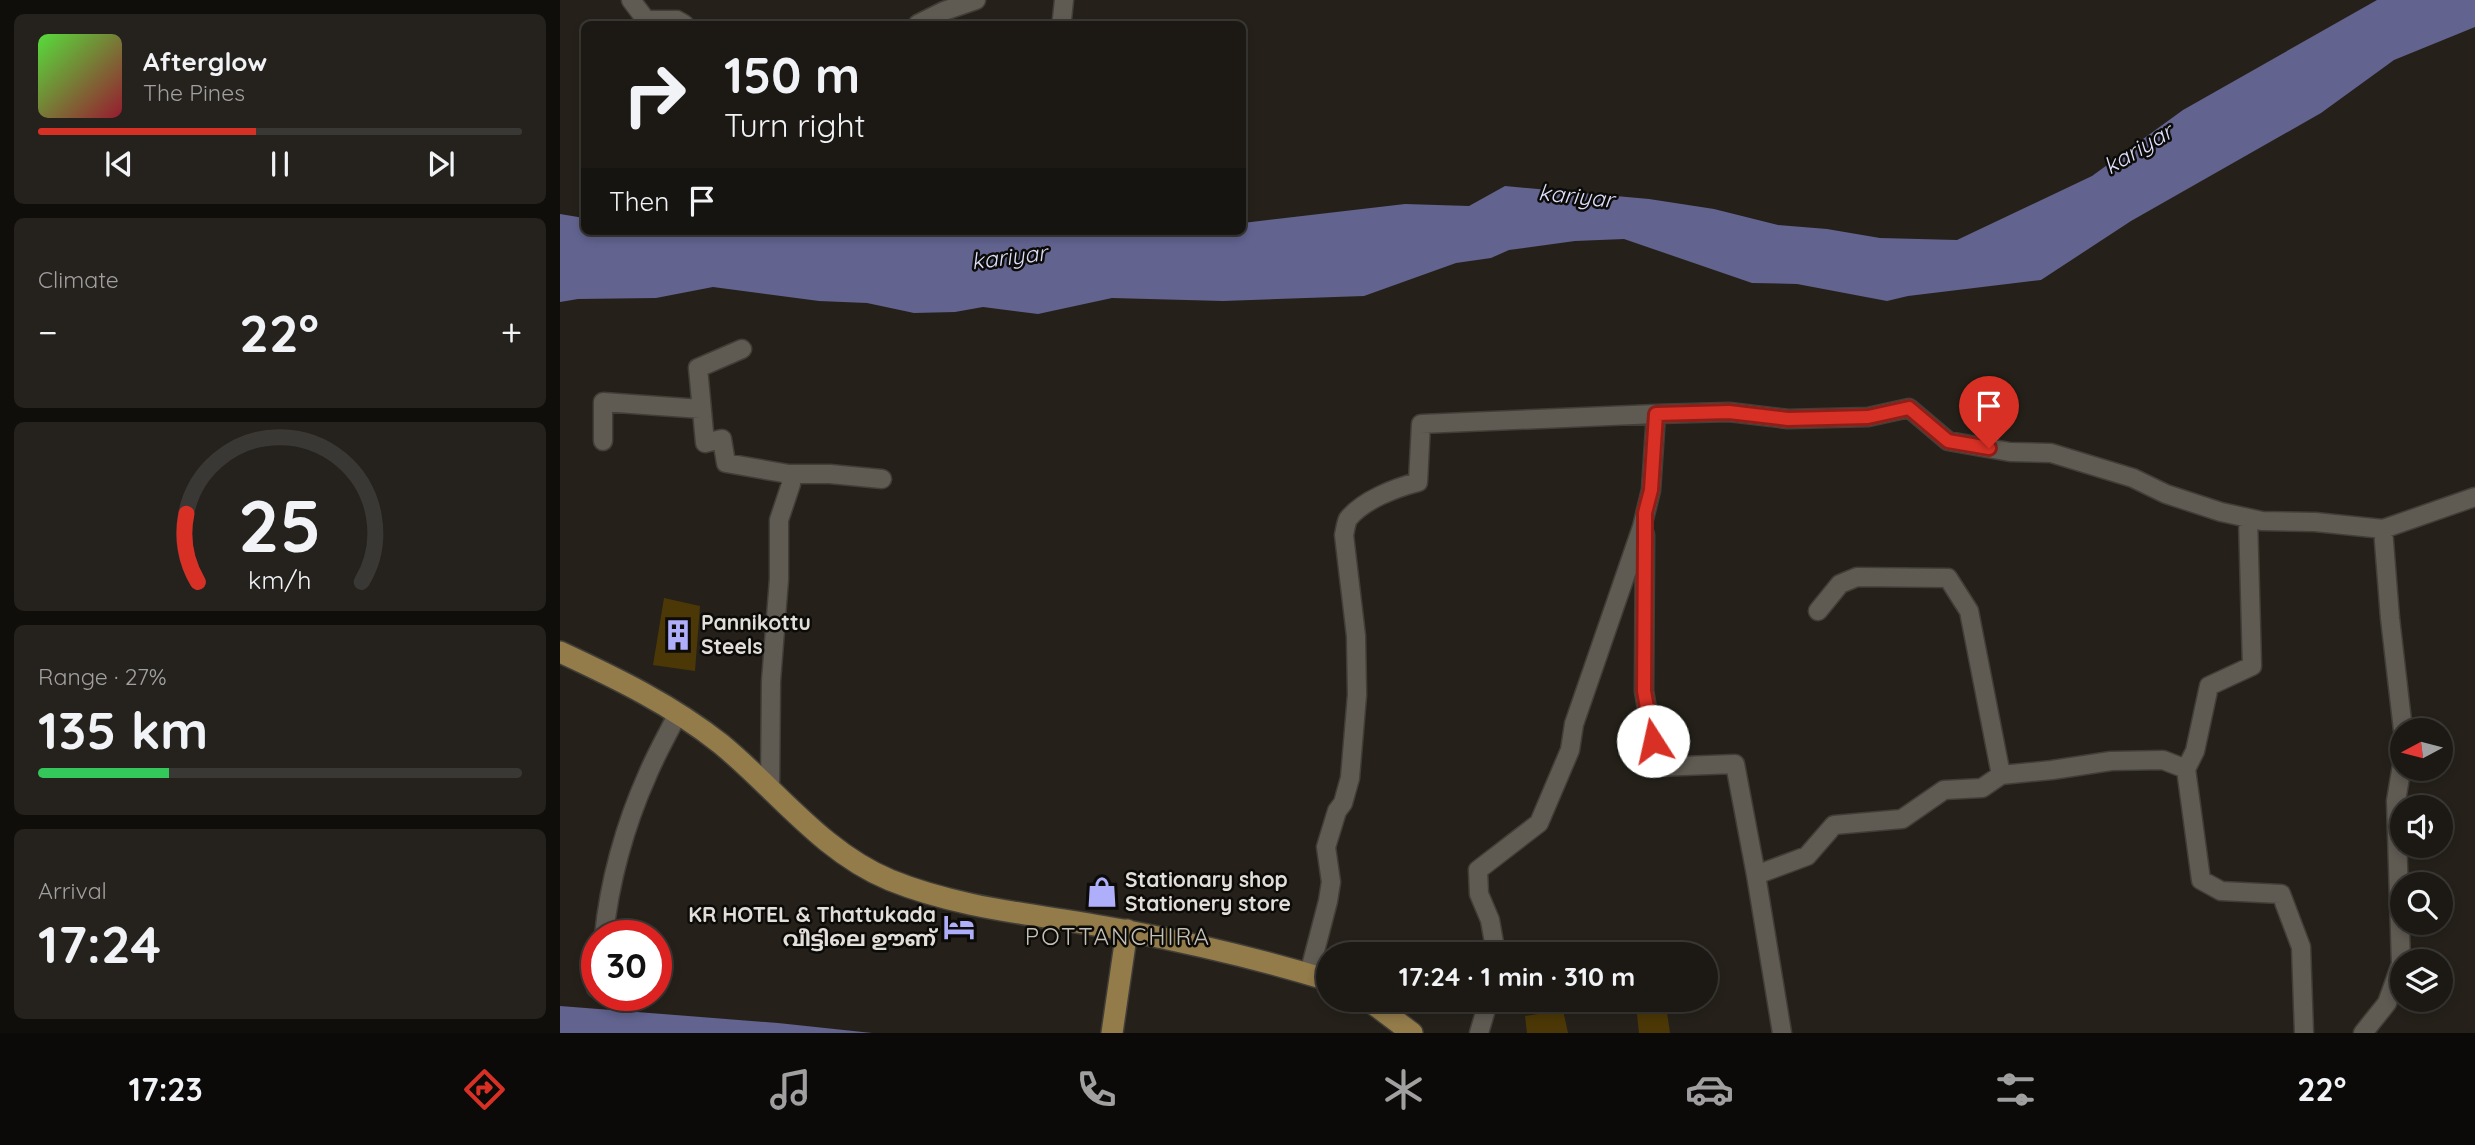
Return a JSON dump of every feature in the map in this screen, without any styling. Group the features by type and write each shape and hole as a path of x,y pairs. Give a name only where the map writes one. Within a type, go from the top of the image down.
{"main road":[{"path":"560,652 678,713 723,746 835,846 888,879 971,904 1127,930 1316,976"},
{"path":"1112,1033 1127,930"},
{"path":"1384,1012 1412,1033"}],"street":[{"path":"631,0 646,20 679,21"},
{"path":"924,21 976,0"},
{"path":"1062,19 1064,0"},
{"path":"742,349 698,368 705,443 722,439 726,463 789,474 882,478"},
{"path":"603,441 603,402 701,409"},
{"path":"1323,942 1331,882 1326,846 1350,778 1357,671 1356,636 1344,536 1348,520 1372,500 1392,489 1418,482 1420,424 1729,412 1788,419 1868,417 1909,408 1948,441 2010,452 2051,453 2133,478 2165,494 2221,512 2262,521 2315,522 2383,529 2475,496"},
{"path":"1494,942 1490,920 1479,894 1478,870 1539,823 1570,750 1574,724 1651,490 1656,414"},
{"path":"770,789 771,681 779,579 779,520 791,484 789,474"},
{"path":"1645,513 1644,691 1657,767 1735,764 1782,1033"},
{"path":"2248,518 2252,666 2209,686 2195,751 2186,769 2201,880 2221,891 2281,894 2301,947 2304,1033"},
{"path":"2383,529 2402,718"},
{"path":"1818,611 1840,584 1857,578 1948,578 1969,611 2001,775"},
{"path":"606,920 607,906 638,798 678,713"},
{"path":"1756,875 1807,856 1833,825 1902,819 1944,790 1982,788 2001,775 2052,771 2111,761 2164,760 2186,769"},
{"path":"2363,1033 2387,1003 2401,964 2396,801 2399,781"},
{"path":"1479,1033 1485,1012"}],"water":[{"name":"kariyar","path":"2377,0 2475,0 2475,27 2394,60 2321,113 2131,221 2041,280 1908,296 1887,301 1797,284 1752,283 1624,239 1575,241 1509,250 1491,258 1456,263 1364,296 1223,301 1112,298 1038,314 983,307 955,312 914,313 867,303 819,301 713,287 656,298 578,299 560,302 560,214 581,218 581,235 1246,235 1246,223 1405,204 1469,206 1505,186 1649,199 1714,209 1778,225 1827,229 1880,238 1957,240 2092,176 2183,110"},
{"path":"560,1006 581,1008 581,1011 624,1011 872,1033 560,1033"}],"building":[{"name":"Pannikottu Steels","path":"664,598 700,606 695,671 653,665"},
{"path":"1563,1012 1568,1033 1527,1033 1525,1016"},
{"path":"1637,1012 1667,1012 1670,1033 1639,1033"}],"place":[{"name":"Pannikottu Steels","path":"678,635"},
{"name":"Stationary shop Stationery store","path":"1102,892"},
{"name":"KR HOTEL & Thattukada വീട്ടിലെ ഊണ്","path":"959,927"}],"district":[{"name":"POTTANCHIRA","path":"1118,937"}],"route":[{"path":"1653,741 1644,691 1645,513 1651,490 1656,414 1729,412 1788,419 1868,417 1909,408 1948,441 1989,448"}]}
